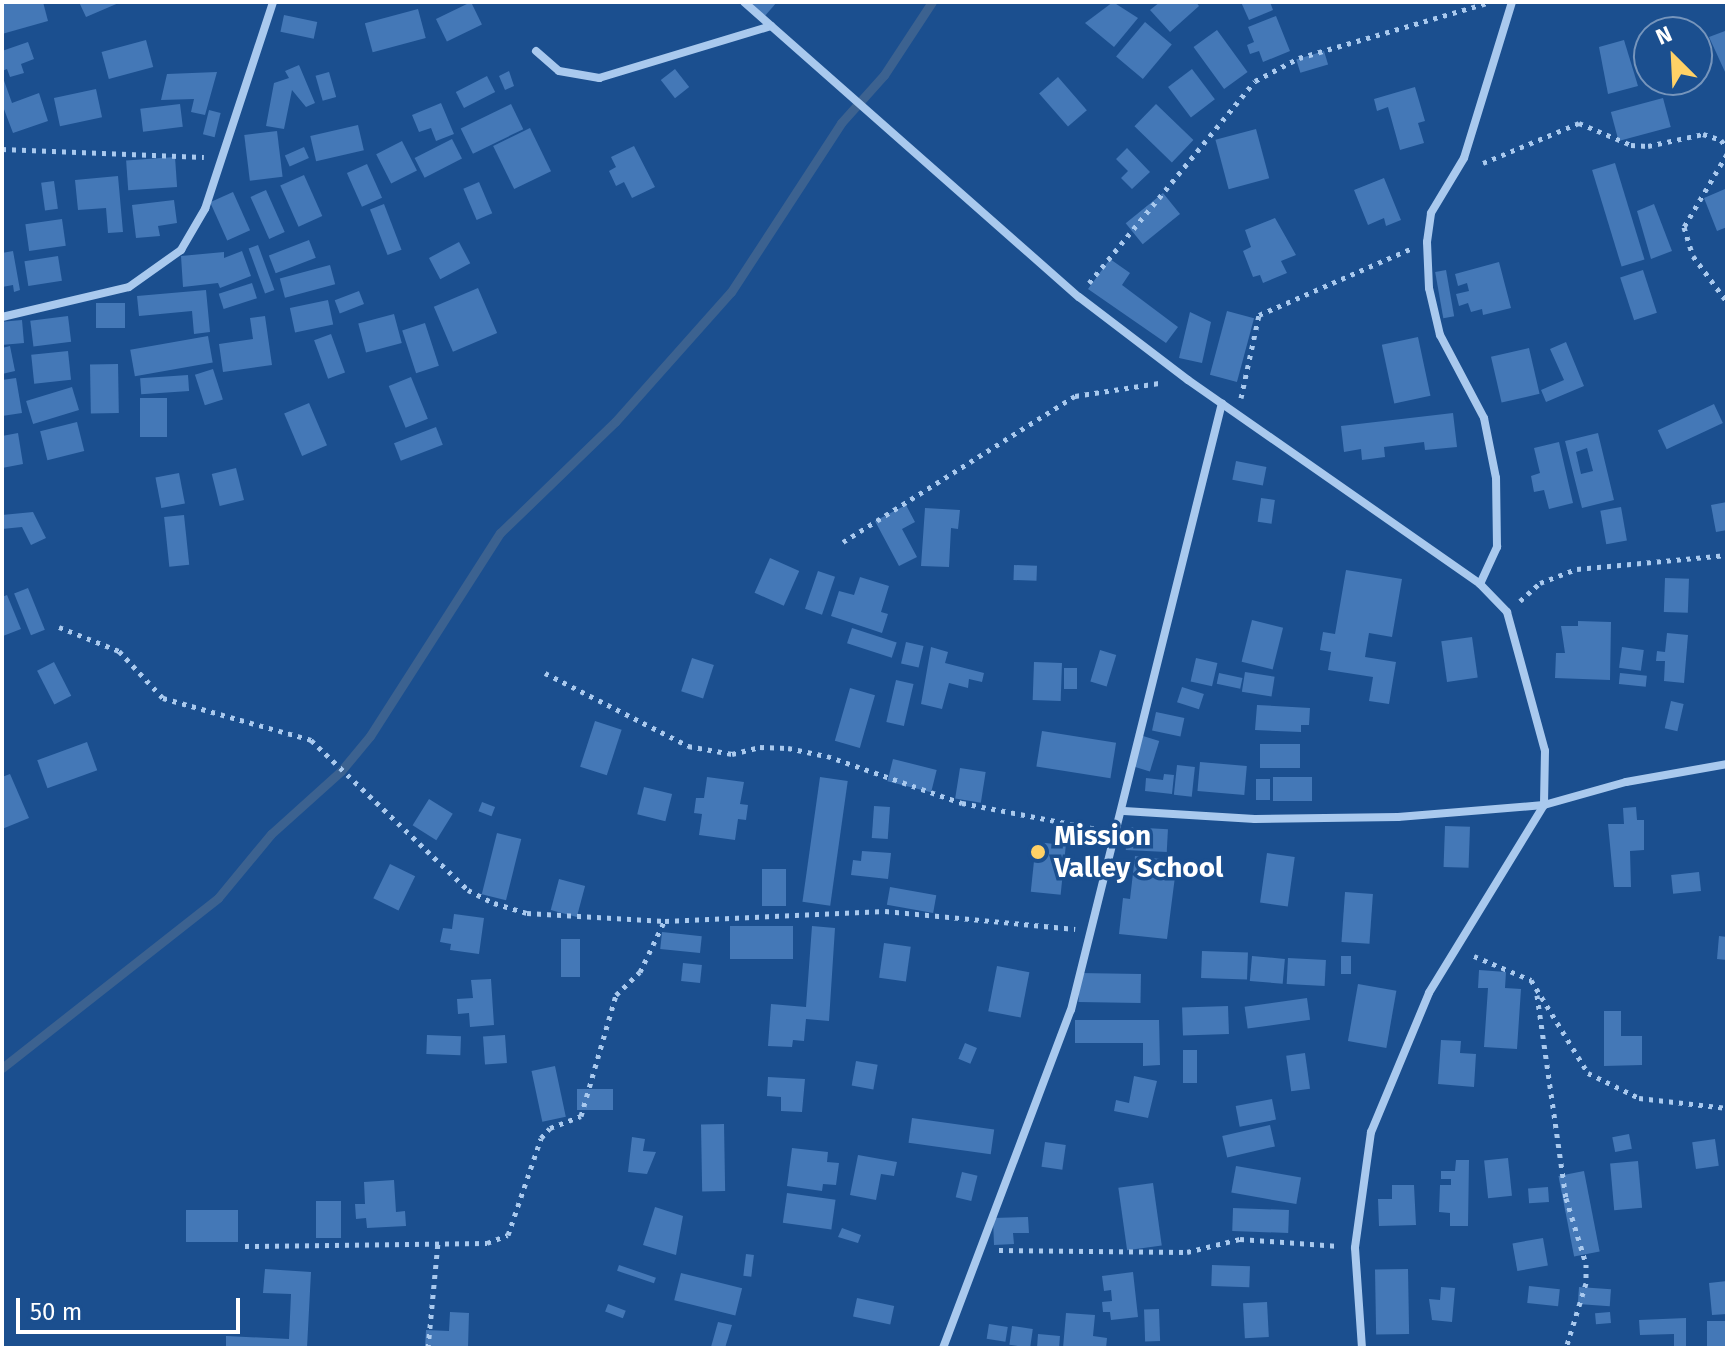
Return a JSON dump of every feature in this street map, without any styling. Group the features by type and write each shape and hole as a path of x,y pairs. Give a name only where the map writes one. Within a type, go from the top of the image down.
{"street":[{"path":"2,317 129,287 159,269 193,231 221,160 273,2"},
{"path":"744,2 1079,297 1188,380 1480,584 1507,612 1545,751 1544,805 1429,993 1371,1132 1355,1248 1362,1348"},
{"path":"1480,584 1497,547 1496,478 1484,418 1440,335 1429,288 1427,242 1431,213 1464,158 1512,2"},
{"path":"536,51 559,71 599,78 771,26"},
{"path":"943,1348 1071,1010 1124,811 1222,403"},
{"path":"1124,811 1327,819 1544,805 1626,782 1727,764"}],"path":[{"path":"1079,297 1255,81 1299,58 1491,2"},
{"path":"1453,176 1570,124 1588,125 1631,145 1648,146 1703,134 1727,151 1684,227 1693,256 1727,302"},
{"path":"2,149 188,153 221,160"},
{"path":"1238,414 1259,315 1427,242"},
{"path":"843,542 1075,396 1117,386 1188,380"},
{"path":"1507,612 1540,583 1577,569 1727,555"},
{"path":"59,627 119,651 163,698 311,740 479,897 527,913 665,921 885,911 1094,930"},
{"path":"545,673 688,746 732,754 760,747 788,748 827,756 962,803 1118,832"},
{"path":"245,1246 487,1243 514,1229 541,1138 550,1128 581,1116 616,995 640,972 665,921"},
{"path":"1453,950 1500,964 1531,980 1537,995 1588,1073 1639,1098 1727,1108"},
{"path":"1537,995 1566,1198 1586,1264 1586,1283 1566,1348"},
{"path":"978,1250 1187,1252 1240,1239 1355,1248"},
{"path":"428,1348 438,1243"},
{"path":"768,1348 777,1348"}],"building":[{"path":"2,2 43,2 48,21 2,34"},
{"path":"79,2 121,2 86,17"},
{"path":"471,2 482,24 447,42 436,19"},
{"path":"746,2 777,2 764,17"},
{"path":"1113,2 1138,18 1114,47 1085,23"},
{"path":"1160,2 1196,2 1199,6 1170,32 1150,10"},
{"path":"1241,2 1270,2 1273,10 1249,20"},
{"path":"418,9 426,38 373,52 365,23"},
{"path":"284,15 317,22 314,39 280,32"},
{"path":"1276,16 1290,51 1263,62 1259,51 1250,54 1247,45 1254,42 1248,27"},
{"path":"1145,22 1172,44 1143,79 1116,56"},
{"path":"1217,30 1248,72 1224,89 1194,47"},
{"path":"1725,31 1726,74 1713,46 1713,36"},
{"path":"146,40 153,67 109,79 102,52"},
{"path":"1624,40 1633,70 1633,87 1608,94 1599,47"},
{"path":"28,42 34,59 21,64 24,73 10,77 7,69 2,71 2,51"},
{"path":"1324,51 1328,64 1300,73 1296,59"},
{"path":"299,65 315,103 306,107 292,90 284,129 266,126 274,83 289,78 285,71"},
{"path":"675,69 689,87 675,98 661,80"},
{"path":"1192,69 1215,99 1191,117 1168,87"},
{"path":"509,71 514,86 505,90 499,76"},
{"path":"217,72 205,115 191,112 194,99 161,100 167,74"},
{"path":"329,72 336,97 323,101 316,76"},
{"path":"2,75 12,103 39,93 48,121 13,133 2,104"},
{"path":"487,76 495,92 464,108 456,92"},
{"path":"1058,77 1087,110 1068,127 1039,93"},
{"path":"1415,87 1425,121 1418,123 1424,143 1400,150 1388,107 1377,111 1374,99"},
{"path":"96,89 102,117 60,126 54,98"},
{"path":"1663,98 1671,127 1619,141 1611,112"},
{"path":"441,103 454,134 436,141 431,128 419,132 412,115"},
{"path":"180,104 183,127 143,132 140,109"},
{"path":"511,104 523,129 473,154 461,129"},
{"path":"1156,104 1193,140 1172,162 1134,126"},
{"path":"209,110 221,113 215,137 203,134"},
{"path":"358,125 364,150 316,161 310,136"},
{"path":"530,128 551,171 514,189 493,146"},
{"path":"1256,129 1269,178 1229,189 1215,140"},
{"path":"277,131 283,177 250,181 244,135"},
{"path":"452,139 462,159 425,178 415,158"},
{"path":"402,141 417,170 391,184 376,154"},
{"path":"634,146 655,187 632,198 624,182 616,186 609,171 616,167 611,157"},
{"path":"304,147 309,158 290,167 285,156"},
{"path":"1127,148 1150,172 1132,189 1121,178 1128,171 1116,159"},
{"path":"175,157 177,187 128,190 126,160"},
{"path":"1615,163 1645,260 1622,267 1592,170"},
{"path":"367,164 382,198 362,207 347,173"},
{"path":"304,175 322,216 299,227 280,186"},
{"path":"118,176 123,232 108,233 106,208 78,210 75,180"},
{"path":"1384,178 1401,220 1386,226 1384,218 1368,225 1354,190"},
{"path":"54,181 58,209 45,211 41,183"},
{"path":"479,182 492,213 477,220 463,189"},
{"path":"1725,189 1727,227 1717,231 1704,198"},
{"path":"266,190 285,232 269,239 250,197"},
{"path":"233,192 250,230 227,241 210,202"},
{"path":"1163,193 1180,214 1143,244 1126,223"},
{"path":"174,200 177,223 158,226 160,236 136,238 132,205"},
{"path":"384,204 402,250 388,255 370,209"},
{"path":"1654,204 1672,251 1651,259 1637,211"},
{"path":"1275,218 1296,255 1281,261 1287,273 1263,283 1260,275 1253,277 1243,251 1251,247 1245,230"},
{"path":"62,219 66,246 29,251 25,224"},
{"path":"309,240 316,258 276,273 269,255"},
{"path":"459,242 470,263 440,279 429,258"},
{"path":"258,245 274,290 265,294 249,248"},
{"path":"13,251 20,290 14,292 13,285 2,287 2,253"},
{"path":"242,251 251,276 220,288 218,283 183,287 181,256 224,252 224,258"},
{"path":"58,256 62,281 28,286 24,261"},
{"path":"1110,259 1130,273 1122,285 1178,327 1166,343 1088,289"},
{"path":"1499,262 1511,308 1483,315 1482,309 1471,312 1468,303 1459,306 1456,294 1469,291 1467,283 1458,286 1455,274"},
{"path":"330,265 335,284 285,298 280,278"},
{"path":"1446,270 1454,316 1443,318 1435,272"},
{"path":"1643,270 1657,313 1634,320 1620,277"},
{"path":"252,283 257,298 224,309 219,294"},
{"path":"478,288 497,333 453,352 434,307"},
{"path":"206,290 210,332 194,334 192,311 139,316 137,296"},
{"path":"359,291 364,304 340,313 335,300"},
{"path":"328,300 333,324 295,333 290,308"},
{"path":"96,303 125,303 125,328 96,328"},
{"path":"1227,311 1254,318 1237,382 1210,375"},
{"path":"1190,312 1211,322 1202,363 1179,358"},
{"path":"394,314 402,343 366,353 358,324"},
{"path":"68,316 71,342 33,346 30,321"},
{"path":"265,316 272,365 223,372 219,344 253,339 250,318"},
{"path":"22,320 24,343 4,345 2,322"},
{"path":"425,323 439,366 416,373 402,330"},
{"path":"331,334 345,373 328,379 314,340"},
{"path":"208,336 213,363 135,376 130,350"},
{"path":"1418,337 1430,396 1394,403 1382,345"},
{"path":"1566,342 1584,386 1546,402 1541,390 1564,380 1550,349"},
{"path":"10,346 15,371 2,374 2,348"},
{"path":"1529,348 1540,394 1502,403 1491,357"},
{"path":"68,351 71,380 34,384 31,355"},
{"path":"90,364 118,364 119,413 91,413"},
{"path":"213,369 223,399 205,405 195,375"},
{"path":"188,375 189,391 141,394 140,378"},
{"path":"411,377 428,419 406,428 389,386"},
{"path":"16,378 22,413 2,416 2,380"},
{"path":"72,387 79,410 33,424 26,401"},
{"path":"140,398 167,398 167,437 140,437"},
{"path":"309,403 327,445 302,456 284,414"},
{"path":"1714,404 1723,423 1667,449 1658,430"},
{"path":"1453,413 1457,447 1425,450 1424,442 1384,447 1385,457 1362,460 1361,449 1344,452 1341,426"},
{"path":"77,422 84,451 47,460 40,431"},
{"path":"436,427 443,445 401,461 394,443"},
{"path":"18,433 23,464 2,468 2,436"},
{"path":"1598,433 1614,500 1582,508 1565,441","holes":["1587,448 1593,471 1581,474 1576,452"]},
{"path":"1559,442 1573,503 1549,509 1544,490 1534,492 1531,476 1540,473 1534,448"},
{"path":"1236,461 1266,467 1263,486 1232,480"},
{"path":"236,468 244,500 220,506 212,474"},
{"path":"179,473 185,503 161,508 155,478"},
{"path":"1261,498 1275,500 1272,524 1258,522"},
{"path":"1727,502 1727,530 1716,532 1711,505"},
{"path":"906,505 915,522 902,529 917,557 899,566 875,521"},
{"path":"1621,507 1627,540 1606,544 1600,511"},
{"path":"925,508 960,510 958,529 951,528 949,567 921,566"},
{"path":"33,512 46,538 31,545 22,527 2,529 2,515"},
{"path":"184,515 189,565 169,567 164,517"},
{"path":"770,558 799,571 784,606 755,593"},
{"path":"1014,565 1037,566 1036,581 1013,580"},
{"path":"1346,570 1402,579 1392,637 1369,633 1365,657 1396,662 1389,704 1369,701 1373,677 1328,670 1331,652 1320,650 1323,632 1335,634"},
{"path":"818,571 835,577 822,615 805,609"},
{"path":"860,577 889,586 881,612 888,614 882,633 831,616 839,591 854,595"},
{"path":"1665,578 1689,579 1688,613 1664,612"},
{"path":"28,588 45,630 31,635 14,594"},
{"path":"7,595 21,629 3,636 2,597"},
{"path":"1252,620 1283,628 1273,669 1242,662"},
{"path":"1578,621 1611,622 1610,680 1555,678 1556,653 1565,653 1561,626 1578,626"},
{"path":"852,628 897,643 892,658 847,643"},
{"path":"1667,633 1688,635 1684,683 1664,681 1665,661 1656,661 1657,651 1665,652"},
{"path":"1472,637 1478,678 1447,682 1441,641"},
{"path":"906,642 924,646 919,667 901,663"},
{"path":"931,647 948,652 945,663 984,673 982,682 969,679 968,688 949,683 942,709 921,704"},
{"path":"1622,647 1644,650 1641,671 1619,668"},
{"path":"1100,650 1116,655 1107,687 1090,682"},
{"path":"692,658 714,665 703,698 681,691"},
{"path":"1196,658 1217,663 1212,686 1191,681"},
{"path":"54,662 71,696 54,704 37,671"},
{"path":"1034,662 1062,663 1061,701 1033,700"},
{"path":"1064,668 1077,668 1077,689 1064,689"},
{"path":"1245,672 1275,677 1272,696 1242,692"},
{"path":"1219,673 1242,678 1240,689 1217,684"},
{"path":"1620,673 1647,676 1646,687 1619,684"},
{"path":"896,680 914,684 904,726 886,722"},
{"path":"1182,687 1204,694 1199,709 1177,702"},
{"path":"850,688 875,695 860,748 835,741"},
{"path":"1671,701 1684,704 1677,731 1665,728"},
{"path":"1257,705 1310,708 1309,725 1301,725 1301,732 1255,730"},
{"path":"1156,712 1184,718 1180,737 1152,731"},
{"path":"595,721 622,730 607,775 580,767"},
{"path":"1042,731 1116,743 1110,778 1036,767"},
{"path":"1143,736 1159,741 1150,772 1134,767"},
{"path":"87,742 97,770 47,788 37,760"},
{"path":"1260,744 1300,744 1300,768 1260,768"},
{"path":"893,759 937,770 931,792 887,781"},
{"path":"1200,762 1247,766 1244,795 1197,791"},
{"path":"1177,765 1195,767 1192,797 1174,795"},
{"path":"960,768 986,772 981,803 955,799"},
{"path":"10,774 29,818 2,829 2,777"},
{"path":"1164,774 1174,775 1172,794 1145,791 1146,778 1163,780"},
{"path":"707,777 744,782 740,804 748,805 746,820 738,819 735,840 699,835 702,814 694,813 696,798 704,798"},
{"path":"820,777 848,781 830,906 802,902"},
{"path":"1273,777 1312,777 1312,801 1273,801"},
{"path":"1256,779 1270,779 1270,800 1256,800"},
{"path":"644,787 672,794 665,821 637,814"},
{"path":"429,799 453,814 436,840 413,825"},
{"path":"482,802 495,807 491,816 478,811"},
{"path":"874,806 890,807 888,839 872,838"},
{"path":"1636,807 1637,820 1644,820 1644,850 1630,851 1631,887 1614,887 1608,824 1624,824 1623,808"},
{"path":"1445,826 1470,827 1469,868 1444,867"},
{"path":"1127,827 1168,829 1167,852 1126,850"},
{"path":"497,833 521,839 506,900 482,894"},
{"path":"1036,842 1066,845 1061,895 1031,892"},
{"path":"862,851 891,853 888,879 851,875 853,860 861,861"},
{"path":"1267,853 1295,857 1288,906 1260,903"},
{"path":"1135,856 1177,861 1167,939 1119,934 1123,898 1130,899"},
{"path":"390,864 415,876 399,910 373,898"},
{"path":"762,869 786,869 786,906 762,906"},
{"path":"1699,872 1701,891 1673,894 1671,875"},
{"path":"559,879 585,886 577,917 551,910"},
{"path":"890,887 936,895 933,913 887,905"},
{"path":"1345,892 1373,894 1369,944 1342,942"},
{"path":"454,914 484,918 479,954 450,950 451,944 440,942 443,928 452,929"},
{"path":"730,926 793,926 793,959 730,959"},
{"path":"812,926 835,928 829,1021 806,1019 804,1041 793,1040 792,1047 768,1046 771,1004 806,1007"},
{"path":"662,932 702,936 700,953 660,949"},
{"path":"1719,936 1727,937 1727,960 1717,959"},
{"path":"561,939 580,939 580,977 561,977"},
{"path":"884,943 911,947 906,981 879,978"},
{"path":"1202,951 1248,953 1247,980 1201,978"},
{"path":"1252,956 1285,959 1283,984 1250,981"},
{"path":"1341,956 1351,956 1351,974 1341,974"},
{"path":"1288,958 1326,960 1325,986 1287,984"},
{"path":"683,963 702,965 700,983 681,981"},
{"path":"997,966 1029,972 1021,1017 988,1011"},
{"path":"1479,970 1506,972 1505,988 1521,989 1517,1049 1484,1047 1488,988 1478,988"},
{"path":"1079,973 1141,974 1140,1003 1078,1002"},
{"path":"491,979 494,1025 470,1027 469,1013 458,1014 457,999 473,998 471,980"},
{"path":"1358,984 1396,991 1386,1048 1348,1041"},
{"path":"1307,998 1310,1020 1248,1029 1245,1007"},
{"path":"1228,1006 1229,1034 1183,1036 1182,1008"},
{"path":"1604,1011 1621,1011 1621,1036 1642,1036 1642,1065 1604,1066"},
{"path":"1075,1020 1159,1020 1160,1065 1143,1066 1143,1043 1075,1043"},
{"path":"427,1035 461,1036 460,1055 426,1054"},
{"path":"505,1035 507,1063 485,1064 483,1037"},
{"path":"1441,1040 1461,1041 1460,1053 1476,1054 1474,1087 1438,1084"},
{"path":"965,1043 977,1048 970,1064 958,1059"},
{"path":"1183,1050 1197,1050 1197,1083 1183,1083"},
{"path":"1305,1053 1310,1089 1291,1091 1286,1056"},
{"path":"856,1061 878,1065 873,1089 852,1086"},
{"path":"555,1066 566,1117 542,1122 532,1071"},
{"path":"1134,1076 1157,1081 1148,1118 1114,1111 1116,1100 1129,1103"},
{"path":"768,1077 805,1079 802,1112 781,1111 781,1097 767,1096"},
{"path":"577,1089 613,1089 613,1110 577,1110"},
{"path":"1272,1099 1276,1120 1240,1127 1236,1106"},
{"path":"912,1118 994,1130 991,1154 909,1143"},
{"path":"701,1124 724,1124 725,1191 702,1191"},
{"path":"1270,1125 1275,1146 1227,1157 1222,1136"},
{"path":"1629,1134 1632,1149 1615,1152 1612,1137"},
{"path":"632,1137 645,1139 643,1151 656,1152 647,1174 628,1172"},
{"path":"1715,1139 1719,1166 1696,1169 1692,1142"},
{"path":"1045,1142 1066,1145 1062,1170 1042,1167"},
{"path":"792,1148 828,1152 827,1162 839,1163 836,1185 823,1184 822,1191 787,1186"},
{"path":"858,1155 897,1162 894,1176 881,1174 876,1200 850,1195"},
{"path":"1508,1158 1512,1196 1488,1198 1484,1161"},
{"path":"1456,1160 1469,1160 1468,1226 1450,1226 1450,1213 1439,1212 1440,1185 1451,1185 1451,1179 1441,1179 1441,1171 1455,1171"},
{"path":"1638,1161 1642,1208 1614,1210 1610,1163"},
{"path":"1236,1166 1301,1177 1296,1204 1231,1193"},
{"path":"1584,1171 1600,1251 1574,1256 1558,1176"},
{"path":"962,1172 978,1176 971,1201 956,1197"},
{"path":"394,1180 396,1212 405,1211 406,1226 367,1228 366,1218 356,1219 355,1204 365,1204 364,1182"},
{"path":"1153,1183 1162,1245 1127,1250 1118,1188"},
{"path":"1392,1185 1414,1185 1416,1225 1379,1226 1378,1199 1392,1199"},
{"path":"1548,1187 1549,1202 1529,1203 1528,1188"},
{"path":"787,1193 836,1200 831,1230 783,1223"},
{"path":"316,1201 341,1201 341,1238 316,1238"},
{"path":"655,1207 683,1216 676,1255 643,1245"},
{"path":"1233,1208 1289,1210 1288,1233 1232,1231"},
{"path":"186,1210 238,1210 238,1242 186,1242"},
{"path":"1028,1217 1029,1233 1013,1233 1014,1244 994,1245 993,1218"},
{"path":"842,1228 861,1235 858,1243 838,1237"},
{"path":"1543,1238 1548,1266 1517,1271 1512,1243"},
{"path":"746,1254 754,1255 751,1277 743,1276"},
{"path":"619,1265 656,1278 654,1283 617,1271"},
{"path":"1212,1265 1250,1266 1249,1287 1211,1286"},
{"path":"265,1269 311,1272 307,1348 226,1348 226,1336 289,1339 291,1294 263,1293"},
{"path":"1408,1269 1409,1334 1376,1335 1375,1270"},
{"path":"1133,1272 1138,1317 1111,1320 1110,1312 1103,1312 1102,1302 1112,1301 1111,1290 1104,1291 1102,1276"},
{"path":"681,1273 742,1288 735,1315 674,1300"},
{"path":"1727,1281 1727,1314 1712,1315 1709,1283"},
{"path":"1529,1286 1560,1289 1558,1306 1527,1303"},
{"path":"1441,1287 1455,1288 1452,1322 1432,1320 1429,1299 1440,1300"},
{"path":"1579,1287 1611,1289 1610,1306 1578,1304"},
{"path":"857,1298 894,1306 890,1324 853,1317"},
{"path":"1267,1302 1269,1337 1245,1338 1243,1303"},
{"path":"608,1304 626,1311 623,1318 605,1311"},
{"path":"1159,1309 1160,1341 1145,1342 1144,1310"},
{"path":"450,1312 469,1313 468,1348 425,1348 426,1330 449,1331"},
{"path":"1610,1312 1611,1323 1596,1324 1595,1313"},
{"path":"1066,1313 1095,1315 1093,1336 1107,1338 1106,1348 1063,1348"},
{"path":"1686,1318 1686,1347 1674,1348 1674,1334 1640,1335 1639,1320"},
{"path":"1707,1321 1727,1321 1727,1348 1707,1348"},
{"path":"718,1322 732,1325 725,1348 711,1347"},
{"path":"989,1324 1008,1327 1005,1342 987,1339"},
{"path":"1012,1326 1033,1329 1030,1348 1009,1345"},
{"path":"1038,1334 1060,1336 1059,1348 1037,1348"}],"waterway":[{"path":"2,1068 218,898 271,834 341,771 370,736 500,533 615,422 731,292 841,123 884,75 932,2"}],"place":[{"name":"Mission Valley School","path":"1038,852"}]}
